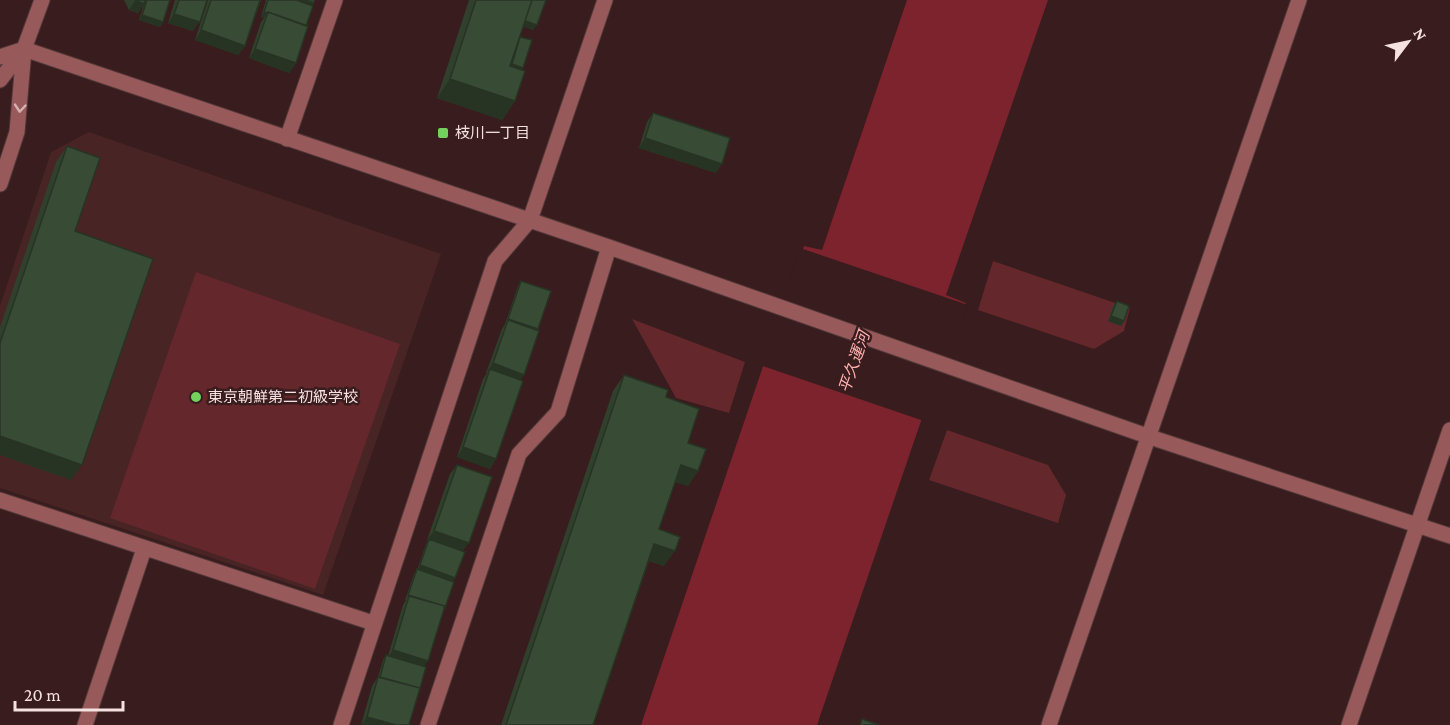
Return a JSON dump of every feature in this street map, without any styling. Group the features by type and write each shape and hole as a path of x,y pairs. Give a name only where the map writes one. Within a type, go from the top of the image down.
{"street":[{"path":"0,184 17,132 24,49 42,0"},
{"path":"287,139 335,0"},
{"path":"341,725 495,261 530,220 605,0"},
{"path":"1049,725 1299,0"},
{"path":"0,80 24,49"},
{"path":"0,57 24,49 766,301 1150,437 1450,536"},
{"path":"428,725 519,454 558,412 609,247"},
{"path":"1348,725 1450,430"},
{"path":"0,500 373,623"},
{"path":"85,725 144,549"}],"shaded area":[{"name":"東京朝鮮第二初級学校","path":"89,132 441,254 323,595 0,488 0,306 51,152"},
{"path":"993,261 1130,308 1124,331 1094,349 978,310"},
{"path":"196,272 400,344 315,589 110,518"},
{"path":"632,319 745,362 729,413 676,398"},
{"path":"947,430 1048,465 1066,495 1058,523 929,480"}],"water":[{"name":"平久運河","path":"907,0 1048,0 946,295 966,303 921,421 817,725 641,725 804,246 822,250"}],"pier":[{"path":"800,248 968,305 924,421 760,365"}],"building":[{"path":"147,0 170,0 163,22 142,15"},
{"path":"179,0 207,0 200,22 174,14"},
{"path":"211,0 260,0 245,46 201,30"},
{"path":"268,0 296,0 313,6 306,26 264,12"},
{"path":"476,0 532,0 510,66 525,71 515,101 450,79"},
{"path":"532,0 546,0 537,25 525,21"},
{"path":"268,12 308,26 296,63 255,49"},
{"path":"520,37 532,40 523,68 512,64"},
{"path":"653,113 730,138 722,164 645,138"},
{"path":"67,146 100,158 75,231 153,259 82,465 0,436 0,343"},
{"path":"521,281 551,291 538,329 508,319"},
{"path":"1117,301 1129,306 1124,321 1111,316"},
{"path":"508,320 539,331 524,375 493,363"},
{"path":"490,369 523,381 496,459 463,447"},
{"path":"624,375 668,390 666,397 699,409 688,443 706,449 698,471 681,465 659,529 680,537 675,551 654,544 593,725 506,725"},
{"path":"457,465 492,477 469,543 434,531"},
{"path":"429,539 465,552 455,578 420,565"},
{"path":"417,569 454,582 445,608 445,606 408,595"},
{"path":"409,596 445,606 428,661 393,650"},
{"path":"386,655 426,667 419,692 420,688 380,677"},
{"path":"378,677 420,688 409,725 396,725 367,717"},
{"path":"862,719 879,725 860,725"}],"place":[{"name":"枝川一丁目","path":"443,133"},
{"name":"東京朝鮮第二初級学校","path":"196,397"}]}
